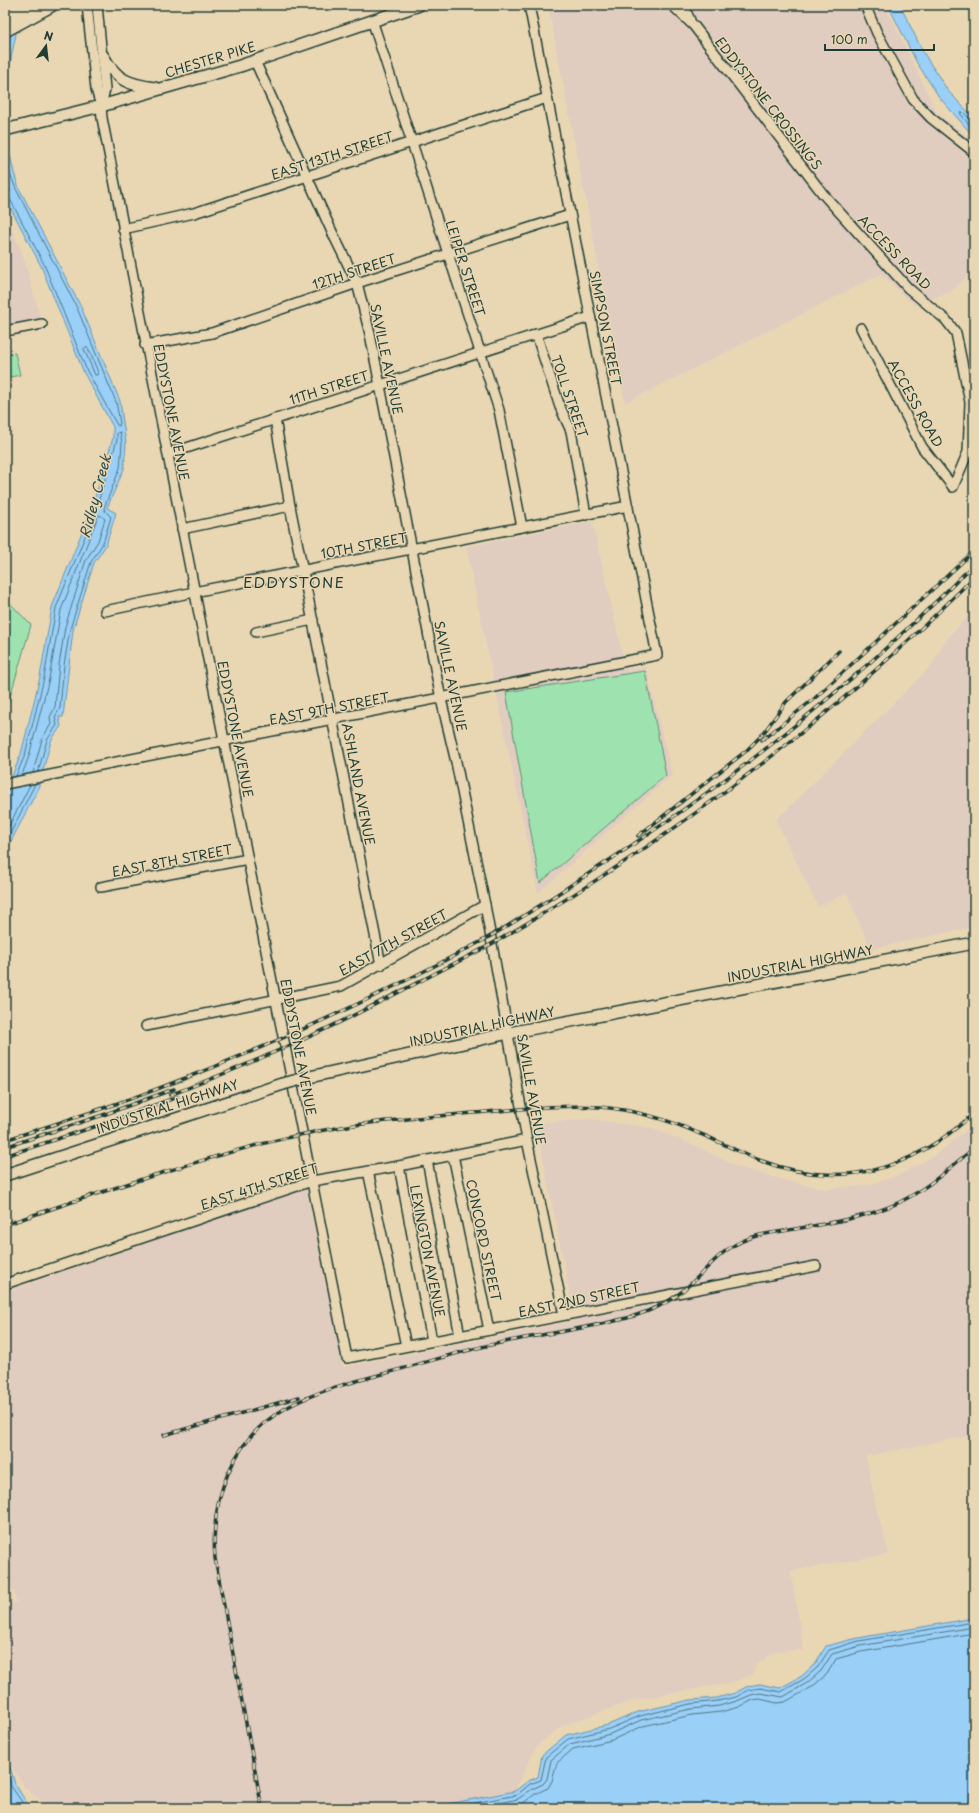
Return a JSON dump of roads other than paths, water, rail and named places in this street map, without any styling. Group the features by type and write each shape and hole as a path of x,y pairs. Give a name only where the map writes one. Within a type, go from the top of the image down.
{"highway":[{"path":"5,17 26,5"},
{"path":"5,30 51,5"}],"main road":[{"name":"CHESTER PIKE","path":"5,130 101,106 255,61 419,5"},
{"path":"103,56 112,70 124,80 141,86 162,88"},
{"name":"INDUSTRIAL HIGHWAY","path":"5,1175 305,1078 510,1033 974,943"}],"street":[{"path":"87,5 96,89 101,106"},
{"path":"97,5 105,89 101,106"},
{"name":"SIMPSON STREET","path":"529,5 658,655"},
{"name":"EDDYSTONE CROSSINGS","path":"672,5 694,26 823,194"},
{"name":"EDDYSTONE CROSSINGS","path":"683,5 694,26"},
{"path":"865,5 877,33 913,99 931,118 974,152"},
{"name":"LEIPER STREET","path":"372,20 499,410 522,527"},
{"name":"SAVILLE AVENUE","path":"255,61 357,284 370,334 441,699 456,762 510,1033 527,1140 564,1315"},
{"name":"EAST 13TH STREET","path":"123,229 194,213 547,98"},
{"name":"EDDYSTONE AVENUE","path":"101,106 145,345 168,454 194,592 226,742 347,1358"},
{"name":"ACCESS ROAD","path":"823,194 908,288 946,320 956,333 970,402 968,452 953,487 922,447 861,328"},
{"name":"12TH STREET","path":"145,345 212,333 570,215"},
{"name":"11TH STREET","path":"168,454 379,384 590,317"},
{"path":"5,331 42,324"},
{"name":"TOLL STREET","path":"536,334 560,408 571,431 586,515"},
{"name":"ASHLAND AVENUE","path":"275,419 290,506 334,720 341,771 381,965"},
{"path":"182,529 290,506"},
{"name":"10TH STREET","path":"105,611 628,506"},
{"path":"256,632 313,620"},
{"name":"EAST 9TH STREET","path":"5,784 226,742 658,655"},
{"name":"EAST 8TH STREET","path":"101,887 248,859"},
{"name":"EAST 7TH STREET","path":"146,1026 276,998 341,986 381,965 485,905"},
{"name":"EAST 4TH STREET","path":"5,1284 312,1181 399,1166 527,1140"},
{"name":"CONCORD STREET","path":"453,1155 489,1330"},
{"path":"427,1160 460,1336"},
{"name":"LEXINGTON AVENUE","path":"399,1166 432,1341"},
{"path":"368,1171 406,1346"},
{"name":"EAST 2ND STREET","path":"347,1358 816,1266"}],"water":[{"path":"5,5 22,5 7,78 5,105"},
{"path":"888,5 900,5 923,52 948,91 974,118 974,137 939,97 917,63"},
{"path":"5,132 14,173 19,188 81,307 120,401 126,443 124,469 107,508 116,513 106,545 94,563 73,630 63,717 59,717 61,726 51,741 38,789 5,853 5,793 21,754 40,677 52,607 92,507 113,438 113,427 84,373 41,266 6,199"},
{"path":"974,1618 974,1808 427,1808 515,1791 528,1781 538,1777 542,1755 566,1735 608,1725 638,1712 690,1700 717,1698 735,1693 748,1686 760,1684 780,1688 802,1676 815,1664 826,1646 858,1638"},
{"path":"5,1750 15,1784 30,1808 5,1808"}],"railway":[{"path":"762,740 815,698 974,551"},
{"path":"5,1140 119,1103 239,1057 321,1021 401,983 506,927 634,844 737,771 787,732 883,651 974,564"},
{"path":"170,1095 237,1068 337,1024 477,952 566,900 690,817 809,727 866,679 921,629 974,577"},
{"path":"638,836 746,751 762,735 786,702 839,651"},
{"path":"5,1147 103,1115 174,1089"},
{"path":"5,1156 106,1123 177,1097"},
{"path":"5,1225 61,1205 155,1175 247,1148 318,1131 375,1122 536,1108 568,1106 600,1107 625,1110 662,1119 706,1136 759,1160 789,1169 818,1174 846,1174 874,1170 900,1162 925,1149 950,1133 974,1113"},
{"path":"261,1803 215,1558 214,1536 216,1514 228,1472 238,1453 251,1436 267,1421 299,1401 353,1382 477,1348 602,1324 646,1312 675,1297 725,1251 746,1239 760,1235 832,1223 885,1209 920,1191 974,1148"},
{"path":"164,1435 299,1397"}],"district":[{"name":"EDDYSTONE","path":"294,581"}],"water label":[{"name":"Ridley Creek","path":"95,496"}]}
